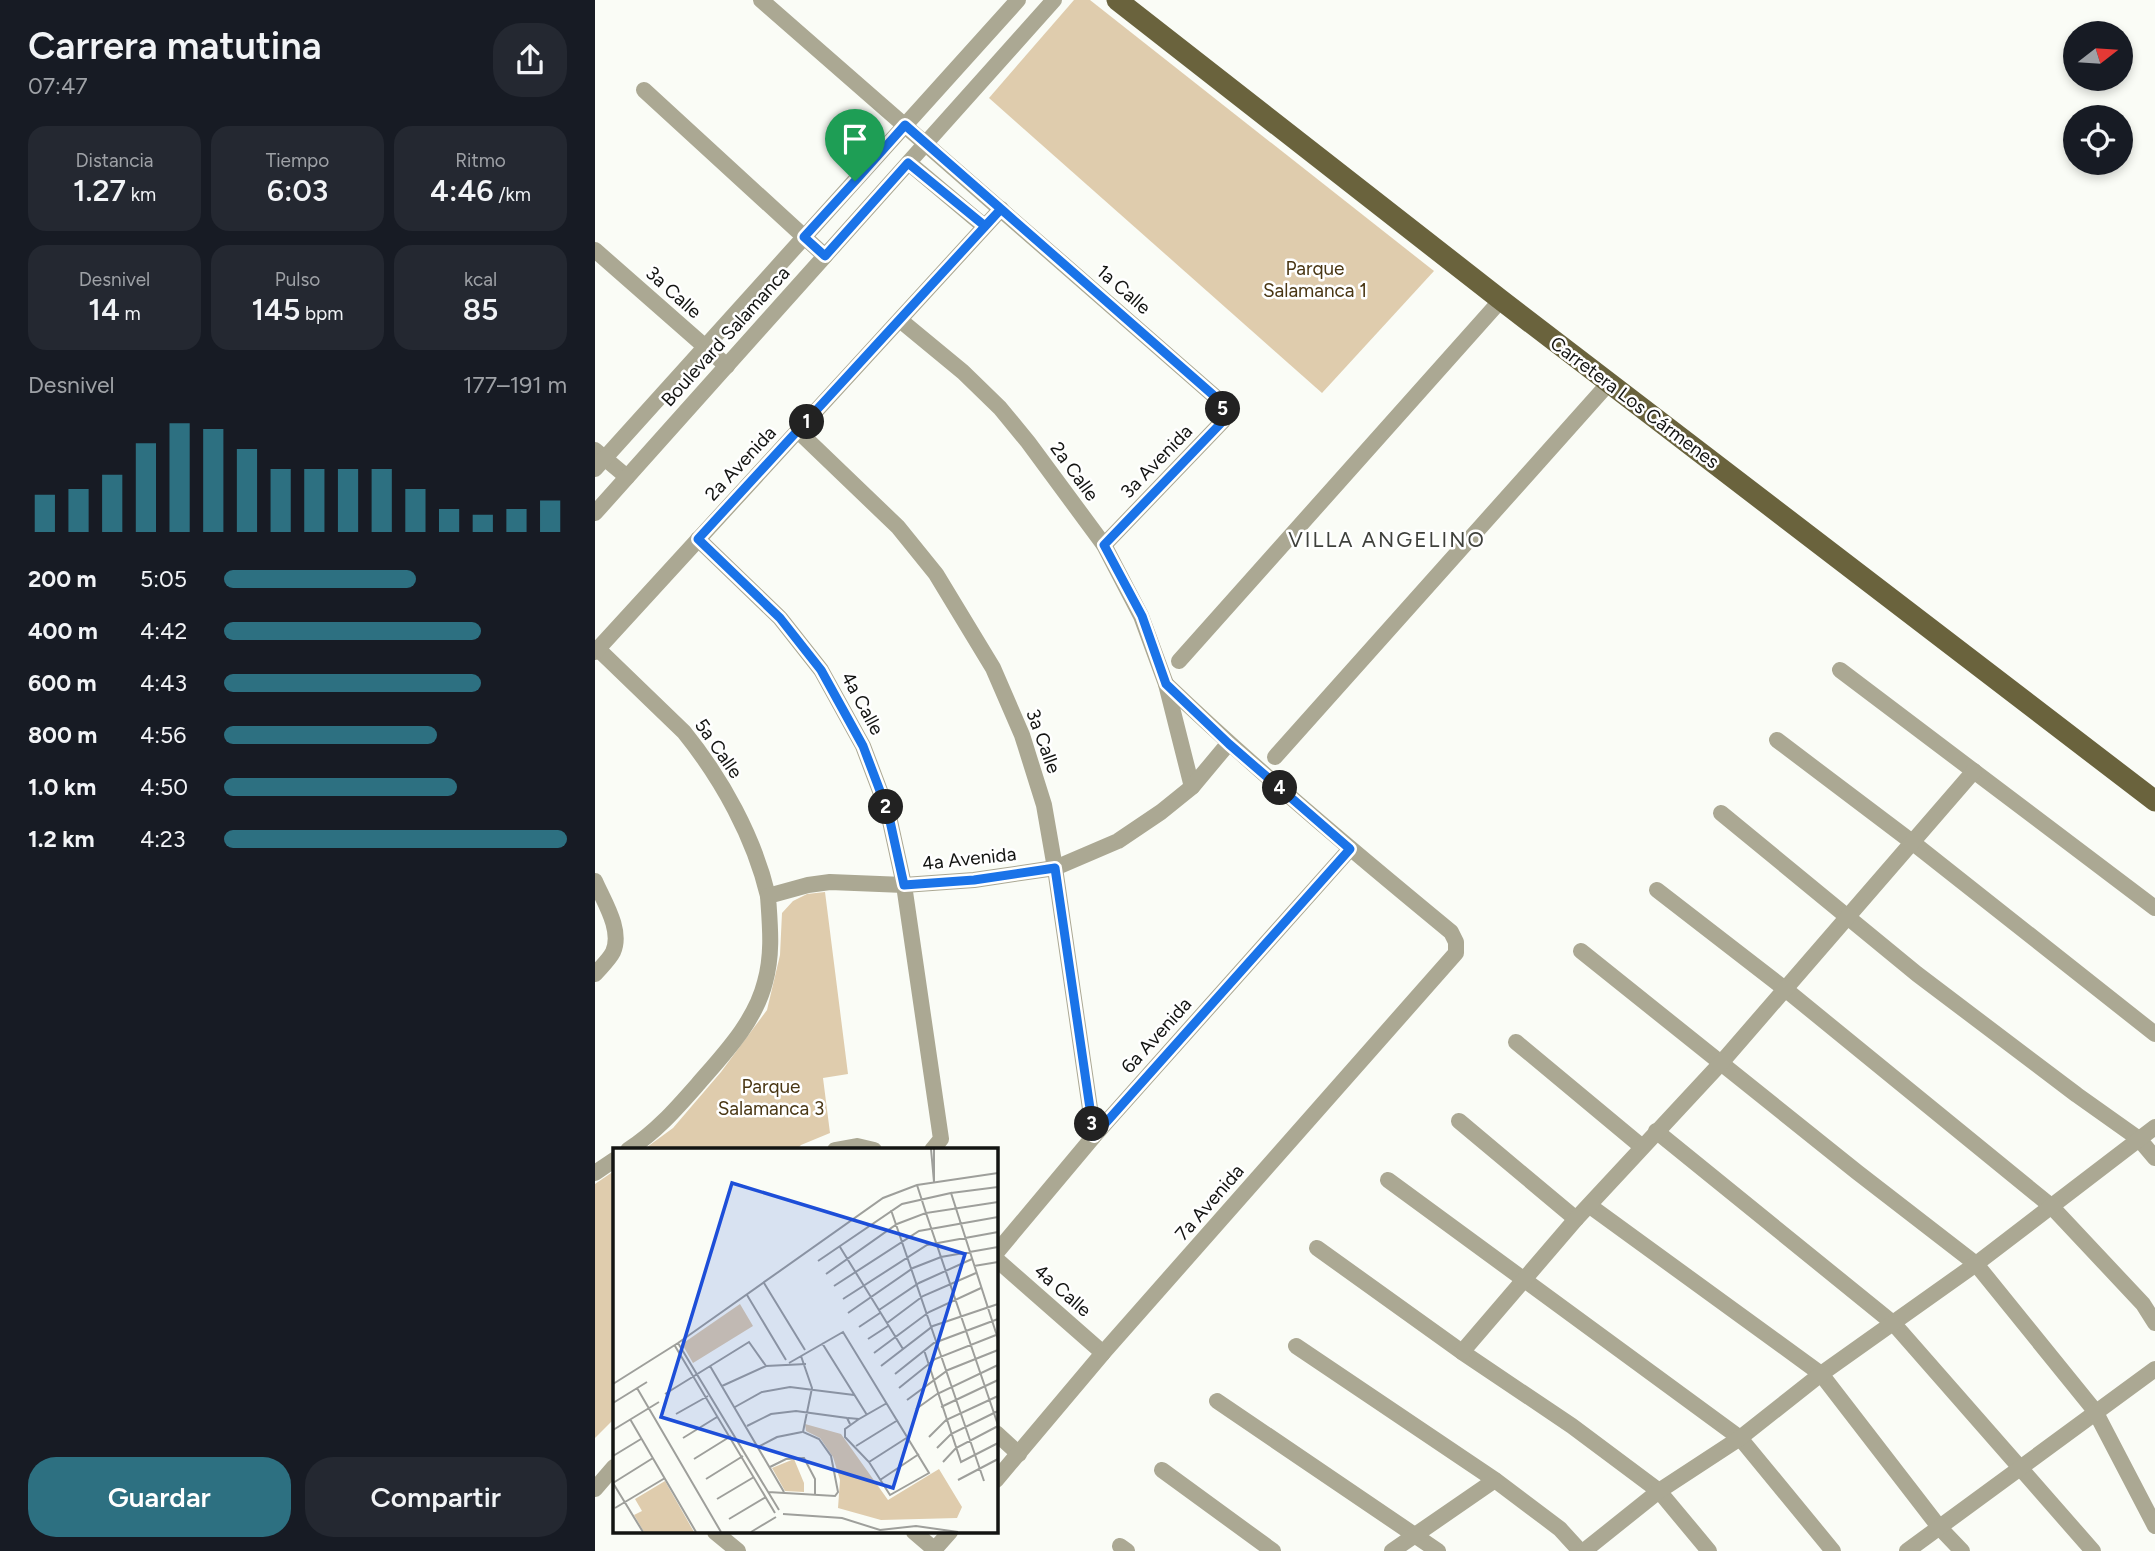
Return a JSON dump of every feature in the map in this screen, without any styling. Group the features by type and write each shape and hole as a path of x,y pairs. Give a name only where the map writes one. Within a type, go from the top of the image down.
{"main road":[{"name":"Carretera Los Cármenes","path":"1117,0 1501,300 2155,802"}],"street":[{"path":"761,0 926,143"},
{"name":"Boulevard Salamanca","path":"598,459 705,347 1019,0"},
{"name":"Boulevard Salamanca","path":"595,513 1054,0"},
{"path":"644,90 825,256"},
{"name":"1a Calle","path":"926,143 1220,401"},
{"path":"908,163 985,226"},
{"name":"2a Avenida","path":"597,650 1001,209"},
{"name":"3a Calle","path":"595,250 727,366"},
{"path":"1179,661 1501,300"},
{"name":"2a Calle","path":"900,320 963,372 1000,408 1104,545 1142,616 1166,684 1192,787"},
{"path":"1275,757 1609,383"},
{"name":"3a Avenida","path":"1104,545 1223,421 1224,411 1220,401"},
{"name":"3a Calle","path":"798,431 898,527 936,574 993,668 1022,735 1044,805 1094,1136"},
{"path":"598,459 627,477"},
{"name":"4a Calle","path":"698,539 780,618 821,670 863,746 888,812 904,885 939,1146"},
{"name":"5a Calle","path":"597,650 695,745 745,830 762,869 768,897"},
{"path":"1840,670 2155,908"},
{"name":"2a Calle","path":"1166,684 1229,744 1451,932 1456,942 1456,953"},
{"path":"1777,740 1912,842 2155,1034"},
{"name":"4a Avenida","path":"768,897 808,885 830,882 904,885 974,880 1055,868 1118,841 1160,812 1192,787 1229,744"},
{"path":"1462,1352 1641,1146 1721,1063 1974,771"},
{"path":"1721,813 1917,974 2139,1139 2155,1158"},
{"name":"6a Avenida","path":"997,1252 1094,1136 1350,849"},
{"path":"595,881 614,924 616,940 614,950 595,974"},
{"path":"1657,890 1785,989 2051,1206 2143,1304 2155,1322"},
{"path":"631,1148 648,1137 675,1111 720,1059 755,1008 765,983 772,948 768,897"},
{"path":"1581,951 1976,1264 2095,1411 2155,1526"},
{"name":"7a Avenida","path":"997,1479 1103,1353 1456,953"},
{"path":"1516,1042 1641,1146"},
{"path":"1459,1121 1576,1219"},
{"path":"1296,1346 1495,1480 1560,1529 1582,1551 1659,1491 1740,1438 1821,1374 1976,1264 2155,1127"},
{"path":"1655,1131 1894,1324 2092,1551"},
{"path":"846,1148 866,1148"},
{"path":"595,1172 613,1161"},
{"path":"1388,1180 1740,1438 1833,1551"},
{"path":"1590,1206 1821,1374 1939,1527 1962,1551"},
{"path":"1317,1248 1659,1491 1709,1551"},
{"name":"4a Calle","path":"997,1260 1103,1353"},
{"path":"1907,1551 2155,1369"},
{"path":"1217,1401 1438,1551"},
{"path":"997,1434 1019,1454"},
{"path":"595,1489 613,1468"},
{"path":"1162,1470 1273,1551"},
{"path":"1392,1551 1495,1480"},
{"path":"717,1534 738,1551"},
{"path":"916,1534 934,1550 948,1534"}],"green space":[{"name":"Parque Salamanca 1","path":"1074,0 1090,0 1434,271 1322,393 989,98"},
{"name":"Parque Salamanca 3","path":"825,892 848,1074 823,1078 830,1133 798,1148 646,1148 673,1128 721,1072 767,1010 780,955 782,913 793,901 807,894"},
{"path":"613,1172 613,1420 595,1438 595,1184"}],"district":[{"name":"VILLA ANGELINO","path":"1387,540"}],"route":[{"path":"855,181 804,237 825,256 908,163 985,226 1001,209 1220,401 1224,411 1223,421 1104,545 1142,616 1166,684 1229,744 1350,849 1094,1136 1055,868 974,880 904,885 888,812 863,746 821,670 780,618 698,539 1001,209 905,125 855,181"}]}
